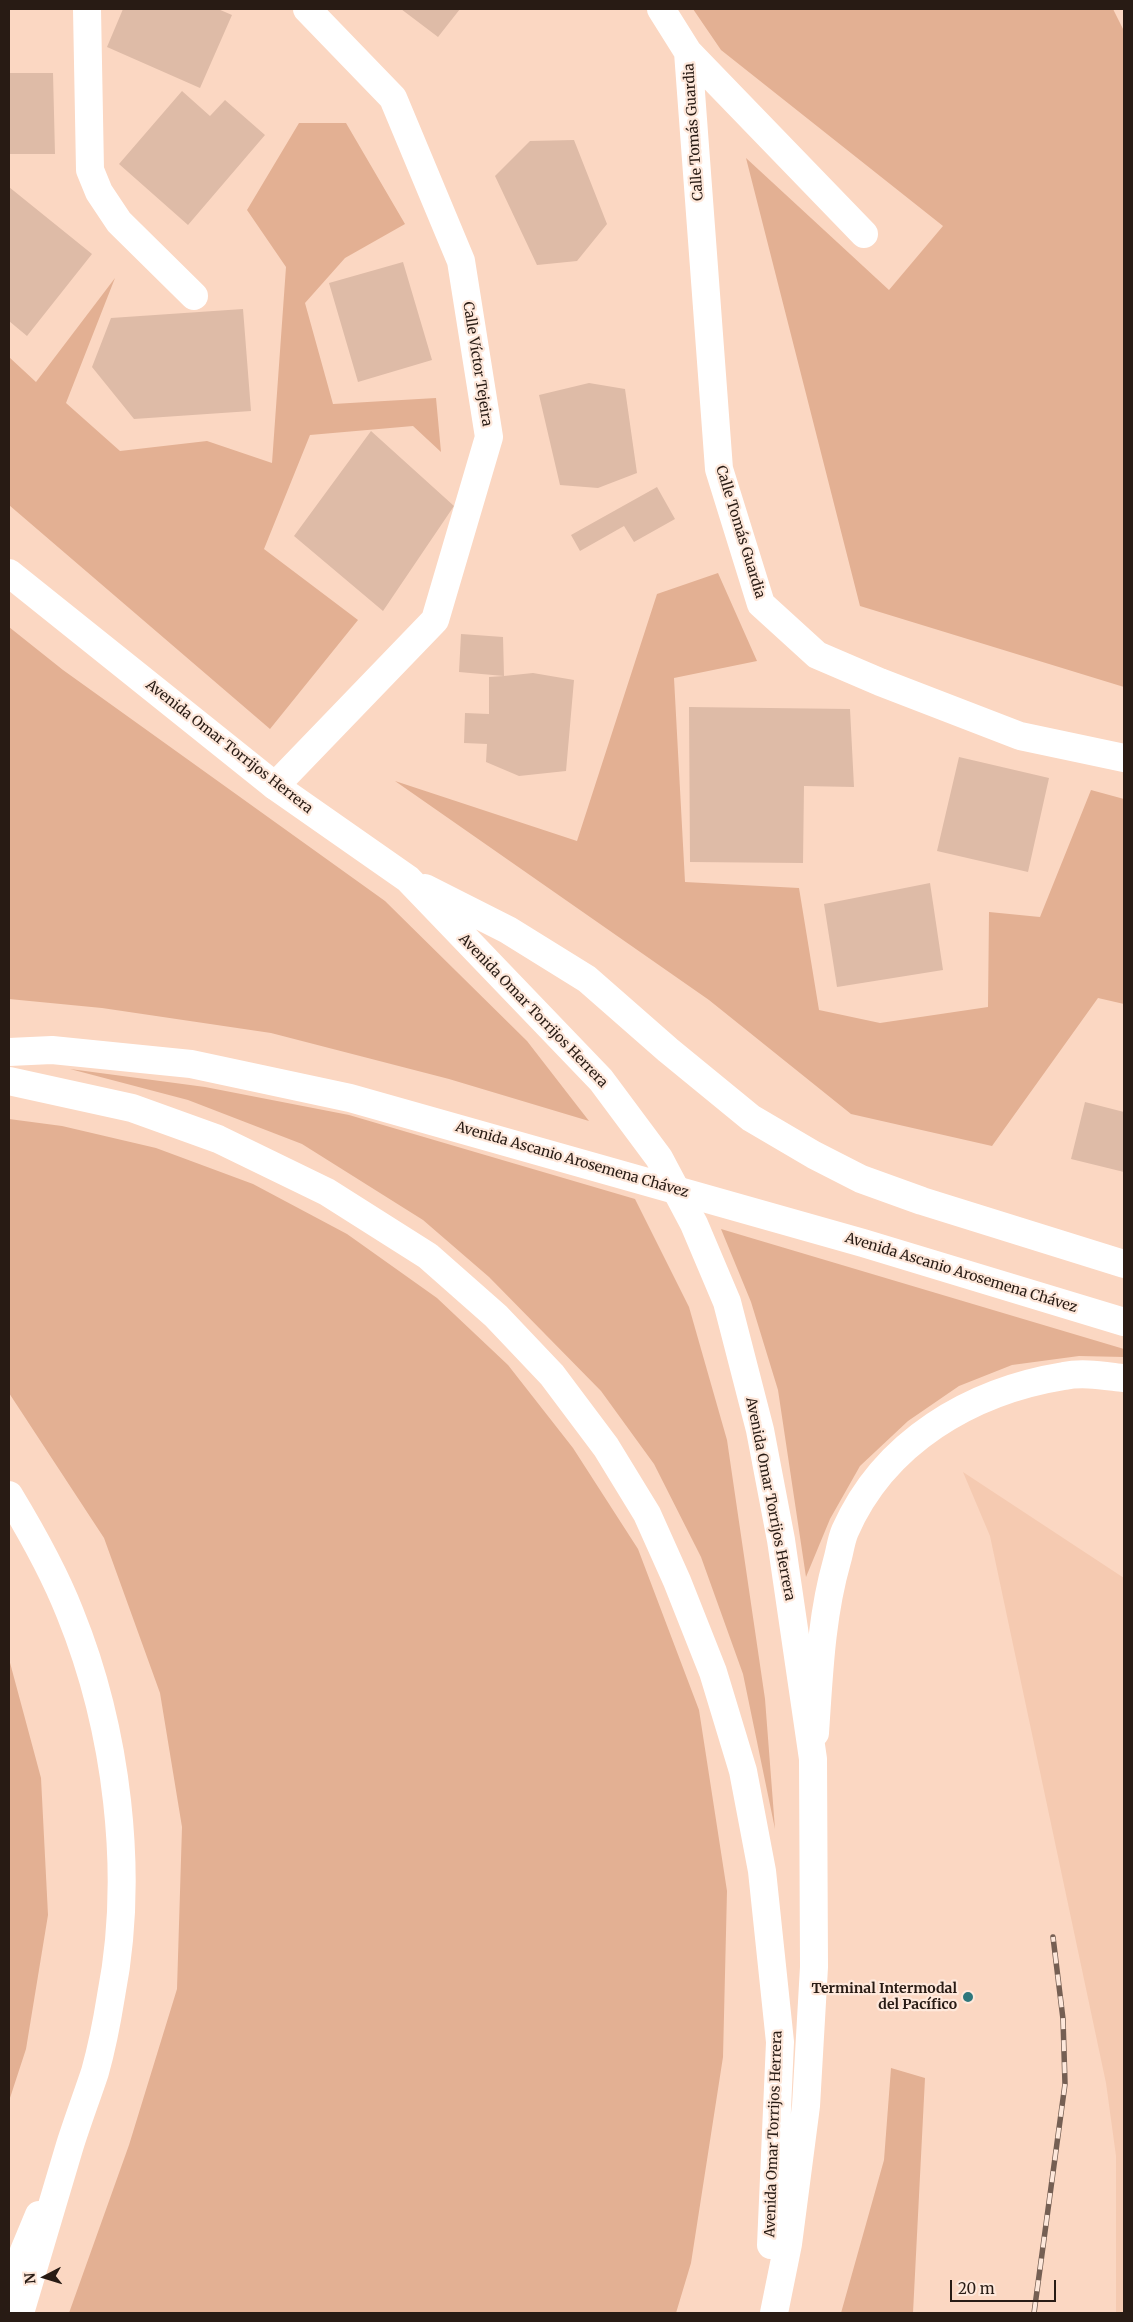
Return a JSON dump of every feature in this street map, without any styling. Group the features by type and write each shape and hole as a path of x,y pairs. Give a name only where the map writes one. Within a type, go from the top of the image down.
{"main road":[{"path":"87,9 90,170 100,192 119,222 194,296"},
{"name":"Calle Víctor Tejeira","path":"275,786 435,620 489,437 461,261 396,107 392,98 307,9"},
{"name":"Calle Tomás Guardia","path":"661,9 688,52 719,469 761,604 817,655 880,682 1020,736 1124,758"},
{"path":"688,52 864,234"},
{"name":"Avenida Omar Torrijos Herrera","path":"9,572 275,786 408,880 601,1080 659,1158 694,1224 727,1302 760,1430 781,1540 813,1759 814,1967 806,2106 788,2244 774,2313"},
{"path":"408,880 508,930 587,978 668,1050 751,1118 814,1155 861,1179 922,1201 1124,1264"},
{"name":"Avenida Ascanio Arosemena Chávez","path":"9,1052 52,1050 190,1064 350,1098 863,1243 1124,1322"},
{"name":"Avenida Omar Torrijos Herrera","path":"9,1081 150,1114 218,1138 327,1192 428,1256 496,1316 552,1375 606,1447 647,1514 677,1581 713,1672 743,1771 762,1871 780,2042 773,2214 766,2313"},
{"path":"813,1759 823,1622 833,1574 845,1532 863,1498 895,1457 924,1432 969,1404 1007,1390 1065,1375 1124,1378"},
{"path":"9,1495 38,1543 70,1613 95,1687 112,1762 120,1839 121,1916 112,1994 96,2069 71,2143 20,2313"},
{"path":"9,2287 71,2143"}],"shaded area":[{"path":"693,9 1113,9 1124,31 1124,687 860,606 746,158 889,290 943,226 721,50"},
{"path":"299,123 346,123 405,224 345,258 305,303 333,404 436,398 441,452 413,426 310,435 264,549 358,620 270,729 9,505 9,357 36,382 115,278 66,403 120,451 207,441 272,463 286,267 247,210"},
{"path":"718,573 757,661 674,678 685,882 799,888 819,1010 880,1023 988,1007 989,912 1040,917 1091,790 1124,799 1124,1004 1098,998 992,1146 851,1114 709,1000 395,781 577,841 657,594"},
{"path":"9,627 63,670 385,901 527,1041 589,1121 449,1079 271,1033 102,1008 9,999"},
{"path":"70,1069 205,1087 349,1115 635,1199 689,1307 727,1440 765,1699 775,1829 743,1674 701,1557 654,1464 601,1391 489,1277 423,1220 302,1144 188,1100"},
{"path":"9,1119 62,1126 156,1148 253,1184 347,1234 437,1298 508,1365 573,1448 638,1549 699,1710 727,1891 723,2057 691,2263 676,2313 69,2313 129,2145 177,1989 182,1827 160,1693 104,1538 9,1393"},
{"path":"721,1229 1124,1349 1124,1357 1079,1356 1012,1365 959,1386 908,1421 860,1466 830,1519 806,1577 778,1390 751,1302"},
{"path":"963,1472 1124,1578 1124,2313 1116,2313 1116,2156 1106,2083 990,1536"},
{"path":"9,1659 41,1778 48,1915 26,2049 9,2101"},
{"path":"891,2068 925,2078 913,2313 841,2313 884,2160"}],"building":[{"path":"123,9 218,9 232,15 200,88 107,47"},
{"path":"401,9 460,9 438,37"},
{"path":"9,73 53,73 55,154 9,154"},
{"path":"182,91 210,116 225,100 265,135 188,225 119,164"},
{"path":"574,140 607,224 577,261 537,265 495,176 530,141"},
{"path":"9,187 92,254 27,336 9,321"},
{"path":"403,262 432,360 358,382 329,283"},
{"path":"243,309 251,411 134,419 92,367 111,318"},
{"path":"589,383 625,389 637,473 598,488 560,485 539,395"},
{"path":"371,431 454,506 383,611 294,536"},
{"path":"657,487 675,519 634,542 624,526 580,551 571,535"},
{"path":"461,634 503,637 504,676 459,672"},
{"path":"533,673 574,680 566,771 519,776 486,762 487,744 464,743 465,713 489,714 489,677"},
{"path":"689,707 850,709 854,787 804,786 803,863 690,862"},
{"path":"959,757 1049,778 1028,872 937,851"},
{"path":"930,883 943,970 837,987 824,904"},
{"path":"1085,1102 1124,1112 1124,1172 1071,1159"}],"railway":[{"path":"1034,2313 1065,2084 1063,2019 1053,1937"}],"place":[{"name":"Terminal Intermodal del Pacífico","path":"968,1997"}]}
